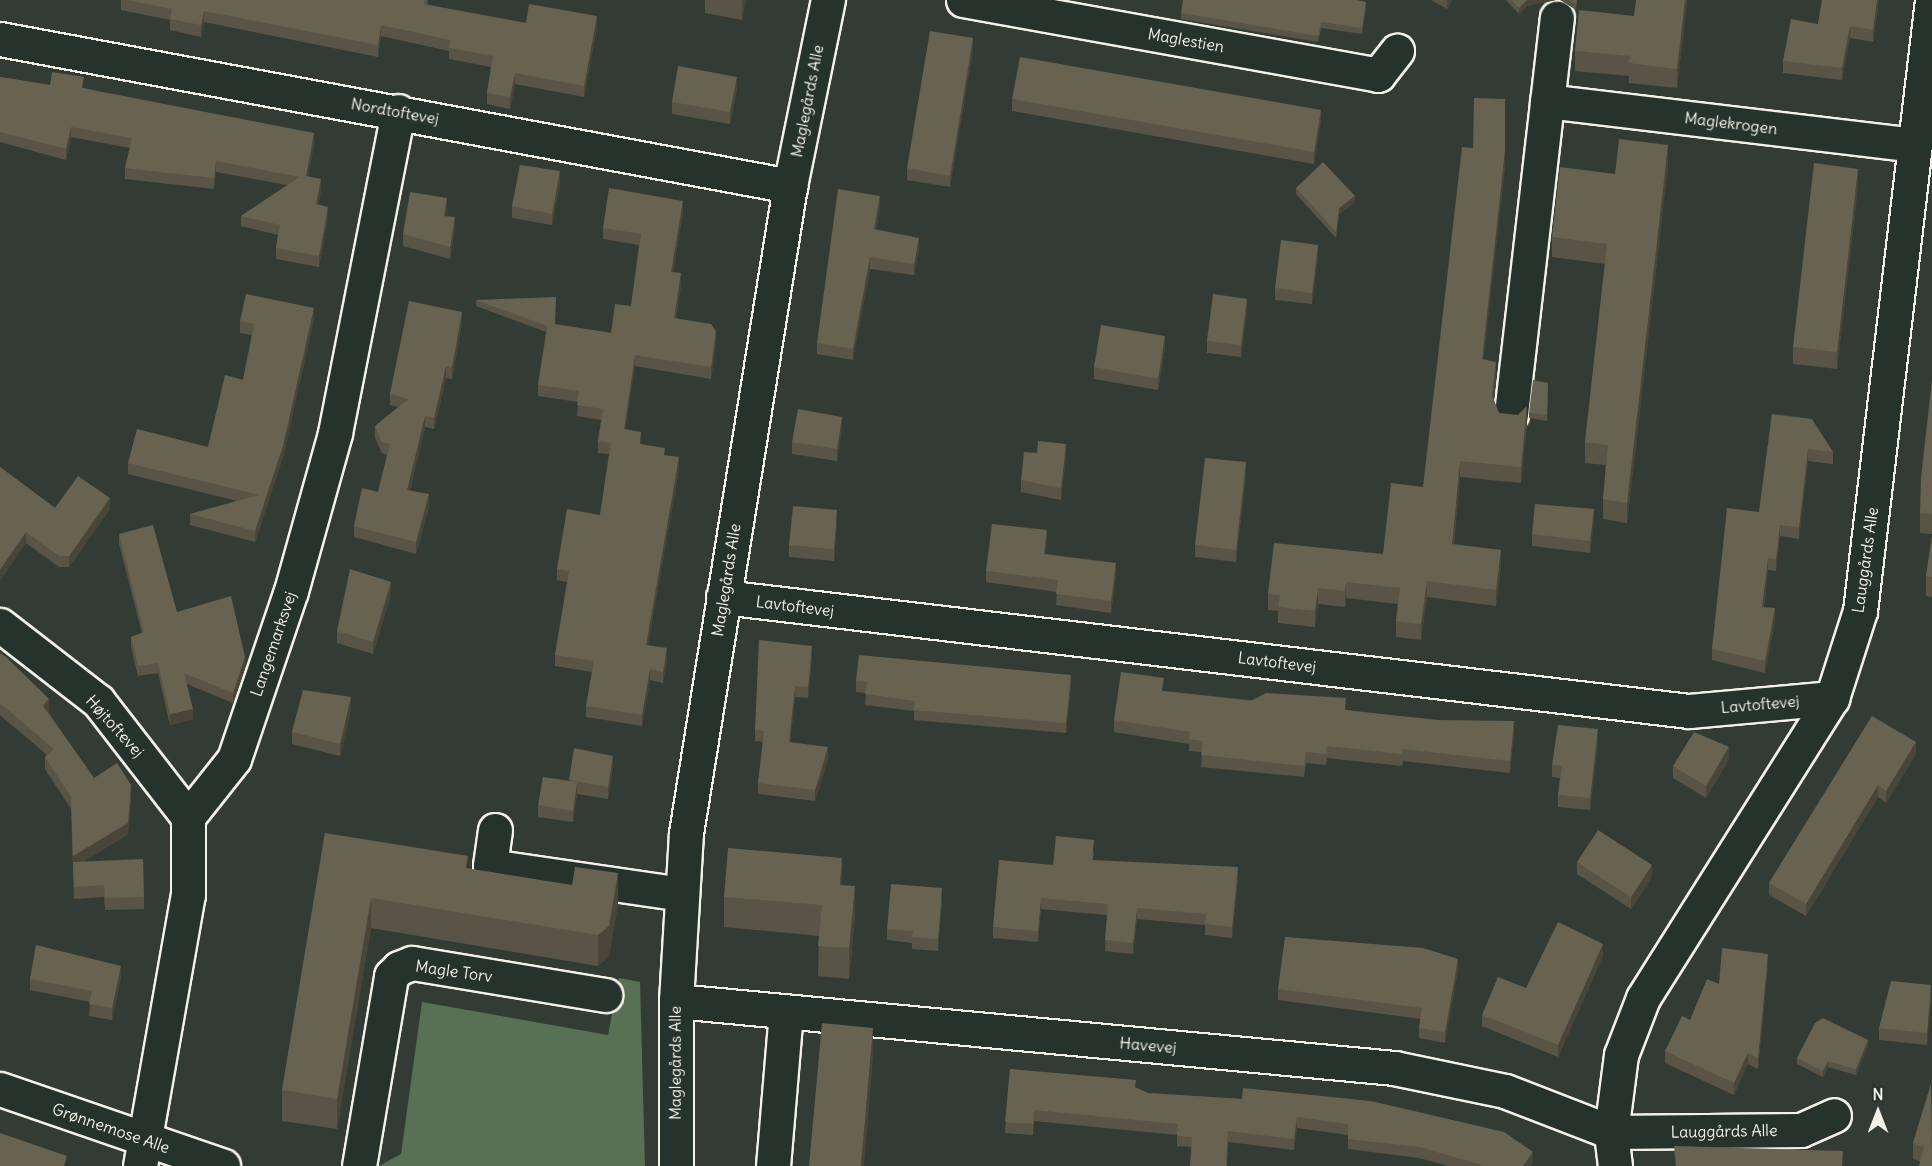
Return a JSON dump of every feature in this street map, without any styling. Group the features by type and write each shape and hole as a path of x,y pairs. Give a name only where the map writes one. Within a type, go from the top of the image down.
{"street":[{"name":"Maglegårds Alle","path":"676,1166 676,1001 686,833 790,186 828,0"},
{"name":"Maglestien","path":"963,0 1378,75 1397,51"},
{"name":"Lauggårds Alle","path":"1615,1166 1611,1132 1621,1055 1643,998 1832,698 1860,611 1932,0"},
{"path":"1511,414 1557,18"},
{"name":"Nordtoftevej","path":"0,39 398,111 790,186"},
{"name":"Maglekrogen","path":"1547,101 1914,145"},
{"name":"Langemarksvej","path":"188,817 234,759 291,591 335,433 398,111"},
{"name":"Lavtoftevej","path":"723,597 1689,711 1832,698"},
{"name":"Højtoftevej","path":"0,626 98,701 188,817"},
{"path":"143,1153 188,895 188,817"},
{"path":"495,830 490,866 682,894"},
{"name":"Magle Torv","path":"359,1166 391,976 399,968 412,963 605,994"},
{"name":"Havevej","path":"676,1001 1394,1068 1505,1091 1611,1132"},
{"path":"773,1166 786,1011"},
{"name":"Grønnemose Alle","path":"0,1089 143,1153 223,1166"},
{"name":"Lauggårds Alle","path":"1611,1132 1802,1130 1834,1115"}],"green space":[{"path":"619,978 640,982 645,1166 379,1166 401,1154 422,1002 608,1035"}],"building":[{"path":"128,0 425,0 424,4 526,23 529,4 597,16 584,86 515,73 510,97 487,93 493,56 449,48 450,40 381,25 378,45 204,11 201,25 170,19 172,9"},
{"path":"1183,0 1356,0 1366,2 1362,28 1321,22 1318,36 1181,13"},
{"path":"1511,0 1527,0 1519,8"},
{"path":"1636,0 1685,0 1677,69 1629,63 1630,56 1575,51 1579,10 1634,16"},
{"path":"1822,0 1877,0 1873,30 1850,26 1842,68 1783,61 1791,19 1818,24"},
{"path":"930,31 973,38 950,176 907,168"},
{"path":"1020,57 1321,110 1314,152 1012,99"},
{"path":"678,66 737,77 730,112 672,102"},
{"path":"52,72 84,77 82,88 314,133 306,176 321,179 316,204 328,207 319,256 276,248 280,225 241,216 300,177 216,161 214,178 125,168 132,138 71,127 66,149 0,132 0,77 50,85"},
{"path":"1474,98 1505,99 1505,151 1482,359 1496,362 1492,396 1499,413 1518,415 1527,406 1521,467 1460,461 1452,544 1501,550 1496,590 1427,581 1421,624 1396,621 1400,588 1346,582 1345,591 1318,588 1315,611 1278,607 1280,595 1268,594 1274,543 1383,554 1391,483 1423,487 1462,147 1473,148"},
{"path":"1619,139 1668,145 1627,503 1603,499 1608,445 1585,442 1607,244 1552,237 1560,167 1615,174"},
{"path":"1323,162 1355,196 1339,208 1336,232 1296,188"},
{"path":"1814,163 1858,169 1837,352 1793,347"},
{"path":"520,165 560,171 552,214 512,206"},
{"path":"609,188 683,201 671,272 681,273 674,318 711,324 716,331 711,367 635,355 624,429 641,432 640,444 665,448 664,455 679,457 646,645 667,648 663,672 650,669 642,715 586,706 594,661 555,655 569,571 557,569 567,509 600,515 611,443 598,441 603,409 577,405 579,391 538,385 548,323 611,333 615,304 631,306 641,234 603,228"},
{"path":"838,189 880,196 874,229 919,238 914,264 870,257 853,349 817,343"},
{"path":"410,192 447,198 444,216 455,217 450,247 403,234"},
{"path":"1281,240 1318,245 1312,293 1275,288"},
{"path":"246,294 314,308 283,446 255,531 190,514 259,495 128,463 137,429 208,447 225,375 243,380 254,324 240,321"},
{"path":"1213,294 1247,299 1241,345 1207,341"},
{"path":"556,297 555,324 548,323 547,326 476,300"},
{"path":"409,301 462,312 452,367 446,366 434,418 425,416 407,490 429,494 416,542 354,526 362,488 378,492 390,444 382,442 375,426 409,399 390,394"},
{"path":"1101,325 1165,336 1158,379 1094,367"},
{"path":"1533,380 1548,383 1547,415 1529,413"},
{"path":"1932,380 1932,514 1920,513 1921,478"},
{"path":"798,409 842,417 837,449 792,442"},
{"path":"1772,414 1812,419 1833,452 1808,449 1799,527 1780,525 1776,559 1768,558 1762,607 1775,608 1765,661 1712,649 1727,508 1759,512"},
{"path":"1038,441 1066,444 1061,488 1021,480 1024,452 1037,453"},
{"path":"1205,458 1246,462 1236,550 1195,545"},
{"path":"0,467 55,508 78,476 110,498 69,556 59,556 26,532 0,570"},
{"path":"1535,504 1594,509 1590,541 1532,534"},
{"path":"793,506 837,510 834,549 789,545"},
{"path":"992,524 1047,530 1044,554 1116,563 1111,601 1056,594 1058,580 986,571"},
{"path":"153,525 177,612 231,596 245,657 233,693 184,673 193,709 170,714 158,663 138,666 131,637 144,632 119,534"},
{"path":"1932,536 1932,577 1926,576"},
{"path":"350,569 391,582 373,642 337,631"},
{"path":"759,640 812,646 808,687 795,686 789,742 828,747 815,790 758,783 764,731 755,730"},
{"path":"0,653 49,699 43,706 94,778 117,763 131,785 128,823 73,856 71,797 45,757 54,749 0,703"},
{"path":"859,655 1071,675 1066,723 914,710 915,701 865,694 867,682 856,681"},
{"path":"1121,672 1164,678 1162,691 1251,701 1266,693 1346,698 1345,710 1438,720 1514,721 1510,761 1403,749 1402,754 1327,746 1326,754 1306,752 1304,766 1201,755 1203,741 1189,739 1190,732 1114,720"},
{"path":"303,690 351,697 340,744 292,732"},
{"path":"1872,716 1916,742 1886,791 1878,785 1806,904 1769,883"},
{"path":"1558,725 1598,729 1590,798 1558,795 1562,766 1552,765"},
{"path":"1694,732 1729,747 1706,786 1673,766"},
{"path":"574,748 613,756 608,787 569,780"},
{"path":"543,777 577,782 573,811 538,805"},
{"path":"1598,830 1652,865 1631,897 1577,862"},
{"path":"325,833 468,856 466,868 572,885 575,867 618,873 609,926 598,935 371,898 337,1099 282,1090"},
{"path":"1056,836 1094,840 1092,860 1238,867 1232,927 1205,924 1206,914 1137,908 1133,943 1105,940 1108,904 1041,898 1038,931 993,927 999,860 1053,865"},
{"path":"728,848 842,858 840,885 855,886 849,948 818,946 822,905 724,897"},
{"path":"143,859 144,897 105,898 104,885 74,887 73,862"},
{"path":"891,884 942,888 938,939 912,937 913,931 887,929"},
{"path":"1558,922 1603,944 1558,1045 1482,1015 1498,977 1526,988"},
{"path":"1285,937 1423,948 1458,959 1445,1032 1419,1028 1422,1008 1278,989"},
{"path":"36,945 121,966 112,1008 89,1004 92,991 30,979"},
{"path":"1722,948 1768,954 1758,1058 1748,1053 1734,1083 1665,1051 1682,1016 1690,1020 1707,979 1719,984"},
{"path":"1891,981 1931,985 1927,1033 1879,1028"},
{"path":"1823,1018 1868,1040 1856,1069 1828,1061 1823,1071 1797,1058 1815,1023"},
{"path":"822,1023 873,1028 861,1166 809,1166"},
{"path":"1010,1069 1136,1080 1135,1087 1148,1093 1242,1099 1243,1088 1371,1101 1504,1132 1533,1152 1523,1166 1483,1166 1419,1147 1348,1139 1348,1124 1297,1117 1294,1139 1228,1131 1226,1166 1190,1166 1192,1137 1177,1136 1178,1124 1034,1110 1033,1124 1005,1122"},
{"path":"1931,1084 1932,1166 1919,1166 1924,1147 1913,1143"},
{"path":"0,1133 67,1156 64,1166 0,1166"},
{"path":"1674,1146 1843,1151 1842,1166 1676,1166"}]}
